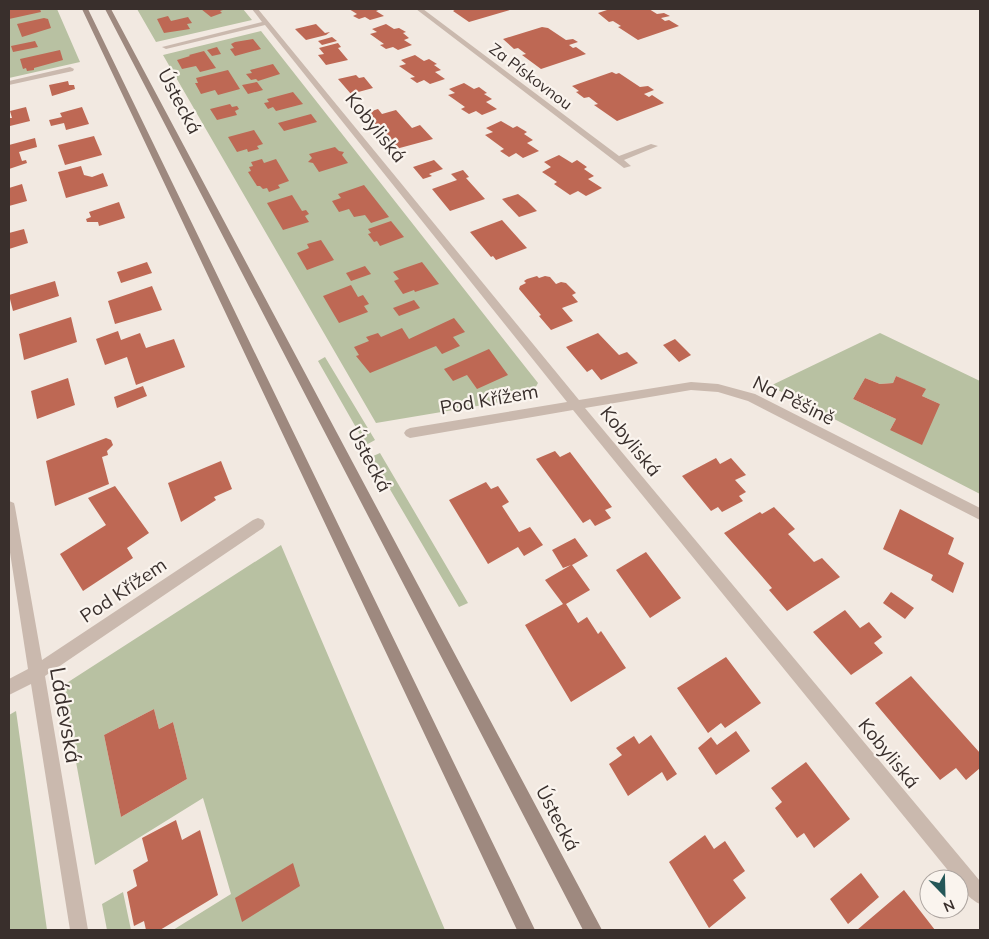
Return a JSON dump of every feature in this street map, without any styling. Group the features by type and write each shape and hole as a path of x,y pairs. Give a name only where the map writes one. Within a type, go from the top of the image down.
{"main road":[{"path":"85,9 526,930"},
{"name":"Ústecká","path":"108,9 593,930"}],"street":[{"name":"Kobyliská","path":"255,9 576,404 980,895"},
{"name":"Za Pískovnou","path":"419,9 628,166"},
{"path":"166,47 266,23"},
{"path":"9,83 70,69"},
{"path":"619,159 654,146"},
{"name":"Na Pěšině","path":"576,404 691,386 718,388 751,397 980,514"},
{"name":"Pod Křížem","path":"410,433 576,404"},
{"name":"Ládevská","path":"9,507 80,930"},
{"name":"Pod Křížem","path":"9,687 36,673 258,524"}],"green space":[{"path":"9,9 57,9 80,62 9,78"},
{"path":"137,9 243,9 252,20 156,42"},
{"path":"261,31 538,383 530,397 376,423 163,55"},
{"path":"880,333 980,381 980,494 770,386","holes":["896,376 925,390 922,396 940,404 890,430 896,419 853,399 865,378 880,384 893,383"]},
{"path":"325,357 375,440 366,445 318,361"},
{"path":"380,453 468,603 459,607 371,457"},
{"path":"281,545 445,930 173,930 231,894 203,798 95,865 62,686","holes":["154,709 159,729 173,722 187,779 121,817 104,735"]},
{"path":"16,711 47,930 9,930 9,715"},
{"path":"123,892 131,930 107,930 102,904"}],"building":[{"path":"9,9 40,9 41,12 9,19"},
{"path":"201,9 223,10 220,11 222,13 211,17"},
{"path":"349,9 381,9 376,11 384,16 370,20 365,17 359,19 353,16 357,14"},
{"path":"456,9 513,9 469,22 453,11"},
{"path":"610,9 649,9 657,14 664,13 670,16 661,18 679,26 638,40 618,27 621,26 613,21 609,22 598,13"},
{"path":"168,16 171,21 188,17 192,23 187,24 190,29 164,33 157,19"},
{"path":"44,18 48,19 51,28 22,37 17,24"},
{"path":"316,24 325,33 330,32 326,35 306,40 295,29"},
{"path":"386,24 394,29 399,28 406,32 403,33 409,38 404,40 412,45 398,50 393,47 386,49 380,45 384,44 370,34 377,32 372,29"},
{"path":"542,27 548,28 566,40 573,39 578,42 569,45 573,48 576,47 586,54 541,69 522,55 526,54 518,48 514,49 503,39"},
{"path":"332,37 337,41 322,45 318,41"},
{"path":"253,39 261,49 235,56 230,49 234,48 231,44 235,42"},
{"path":"35,41 38,47 13,52 11,46"},
{"path":"338,43 341,47 338,48 348,60 326,65 318,55 324,54 319,48"},
{"path":"217,47 221,54 212,56 207,50"},
{"path":"60,50 63,60 34,68 34,70 27,71 26,68 23,69 20,59"},
{"path":"204,51 216,68 200,72 196,66 182,69 177,60 189,55"},
{"path":"415,55 424,61 429,59 437,64 434,65 441,70 435,72 445,79 430,84 424,80 417,83 410,78 415,77 399,66 406,64 401,60"},
{"path":"273,64 280,74 258,81 256,79 251,80 246,74 252,73 250,70"},
{"path":"228,70 240,89 218,95 215,90 201,94 195,83 198,83 196,78"},
{"path":"612,72 619,73 640,87 648,86 654,90 644,94 649,97 652,95 664,103 617,121 594,105 598,104 589,97 584,98 576,92 579,91 572,86"},
{"path":"356,75 359,78 364,77 373,88 351,94 338,79"},
{"path":"68,81 69,85 74,85 75,89 52,96 49,85"},
{"path":"257,82 263,90 248,94 242,85"},
{"path":"464,83 474,89 479,87 487,93 484,94 492,99 486,102 497,109 482,115 476,111 469,114 461,109 465,107 448,95 455,93 449,89"},
{"path":"293,92 303,104 276,111 273,107 268,109 264,103 269,102 267,99"},
{"path":"230,104 232,107 237,106 239,109 235,111 237,115 217,120 210,109"},
{"path":"26,107 30,121 10,126 9,118 12,118 10,111"},
{"path":"82,107 89,124 66,130 64,123 51,126 49,120 62,117 60,113"},
{"path":"378,109 382,114 396,110 412,128 420,125 433,139 396,149 366,113"},
{"path":"311,114 317,122 284,131 278,123"},
{"path":"501,121 513,128 517,126 527,132 524,134 533,140 527,143 539,151 523,158 516,153 509,157 500,151 504,149 485,135 493,132 486,128"},
{"path":"254,130 263,144 257,146 259,149 248,152 247,149 237,152 228,137"},
{"path":"94,136 102,155 65,165 58,145"},
{"path":"35,138 37,147 19,152 22,161 26,160 27,163 9,169 9,145"},
{"path":"335,147 339,151 344,152 342,155 348,163 319,172 313,163 308,162 312,158 309,154"},
{"path":"559,155 572,163 577,160 587,167 584,169 594,176 588,179 602,188 586,196 578,191 570,195 554,184 557,182 542,172 551,167 544,162"},
{"path":"262,159 264,163 276,159 289,181 278,185 280,188 269,192 267,188 263,189 257,186 248,172 251,171 249,167 253,166 251,162"},
{"path":"434,160 443,169 429,174 432,176 423,179 413,167"},
{"path":"81,166 84,175 92,177 103,173 108,186 66,198 58,172"},
{"path":"463,170 469,177 466,178 485,199 450,211 432,189 457,180 451,174"},
{"path":"22,184 27,201 9,206 9,188"},
{"path":"364,185 389,217 371,223 365,215 354,217 349,209 339,212 332,201 341,198 338,194"},
{"path":"518,194 537,211 519,217 502,199"},
{"path":"292,195 302,211 306,210 309,214 305,216 309,222 283,230 267,203"},
{"path":"119,202 125,218 99,226 98,222 87,222 86,219 91,217 89,212"},
{"path":"502,220 527,248 496,260 493,256 491,257 470,232"},
{"path":"391,221 404,237 380,246 368,234 371,233 368,229"},
{"path":"24,229 28,243 9,249 9,233"},
{"path":"321,240 334,260 307,270 297,253 309,248 307,244"},
{"path":"147,262 152,273 121,283 117,272"},
{"path":"422,262 439,284 403,294 394,281 399,279 393,272"},
{"path":"365,266 371,274 351,281 346,273"},
{"path":"537,276 539,278 550,277 556,284 566,283 576,293 572,295 578,302 562,308 573,321 551,330 539,316 541,315 519,289 520,286 526,283 524,281"},
{"path":"55,281 59,296 13,311 9,295"},
{"path":"351,285 358,297 363,295 369,304 364,306 368,312 339,323 323,296"},
{"path":"152,286 162,310 115,324 108,301"},
{"path":"414,300 420,308 399,316 393,308"},
{"path":"71,317 77,342 24,360 19,334"},
{"path":"454,318 465,332 453,337 460,346 442,354 436,346 370,373 356,356 359,355 354,347 369,341 366,337 378,333 381,337 402,328 409,339"},
{"path":"118,331 121,340 140,333 146,348 174,339 185,367 136,385 127,357 105,365 96,339"},
{"path":"598,333 619,355 627,352 638,363 601,380 592,369 587,372 566,347"},
{"path":"675,339 691,355 679,362 663,345"},
{"path":"489,349 508,375 477,389 467,375 453,381 444,369"},
{"path":"896,376 926,389 922,396 940,404 922,445 890,430 896,419 853,399 865,378 880,384 893,383"},
{"path":"68,378 75,405 37,419 31,391"},
{"path":"143,386 147,396 117,408 114,397"},
{"path":"106,438 111,440 113,445 107,451 108,455 102,457 109,484 55,506 46,461"},
{"path":"555,451 560,457 570,452 612,507 605,510 611,518 595,526 590,519 583,523 536,459"},
{"path":"716,458 720,464 731,458 746,475 735,480 746,492 739,496 743,501 722,512 718,507 711,511 682,476"},
{"path":"221,461 232,489 214,497 216,500 181,522 168,483"},
{"path":"486,482 491,489 498,486 509,502 502,506 519,532 530,527 543,545 524,556 518,547 488,564 449,500"},
{"path":"115,486 149,533 127,548 133,558 83,591 60,554 106,525 88,498"},
{"path":"774,507 795,529 788,534 814,562 822,558 840,577 787,611 769,590 772,588 724,533 760,512 762,514"},
{"path":"900,509 954,538 948,554 964,563 953,593 931,580 933,575 883,549"},
{"path":"575,538 588,556 572,565 590,590 566,604 578,623 587,617 598,634 601,631 626,668 571,702 525,625 563,604 545,580 571,565 563,568 552,550"},
{"path":"646,552 681,598 650,618 616,570"},
{"path":"891,592 914,608 905,619 883,603"},
{"path":"845,610 860,628 869,622 882,637 874,643 883,653 851,675 813,632"},
{"path":"726,657 761,703 725,728 721,723 708,733 677,688"},
{"path":"911,676 980,753 980,768 966,780 956,768 940,780 875,703"},
{"path":"154,709 159,729 173,722 187,779 121,817 104,735"},
{"path":"736,731 750,751 716,775 698,748 711,737 717,745"},
{"path":"651,735 677,774 667,781 662,772 628,796 609,764 622,755 616,748 634,736 639,744"},
{"path":"806,762 850,819 814,848 804,833 797,838 775,808 782,802 771,788"},
{"path":"176,820 182,840 200,830 218,895 160,930 146,930 144,921 134,926 127,892 137,886 133,870 148,861 142,838"},
{"path":"705,835 714,849 725,841 745,871 733,880 746,898 709,928 669,862"},
{"path":"293,863 300,886 242,922 235,898"},
{"path":"861,873 879,897 848,924 830,899"},
{"path":"904,890 919,909 919,919 926,919 935,930 857,930"}]}
